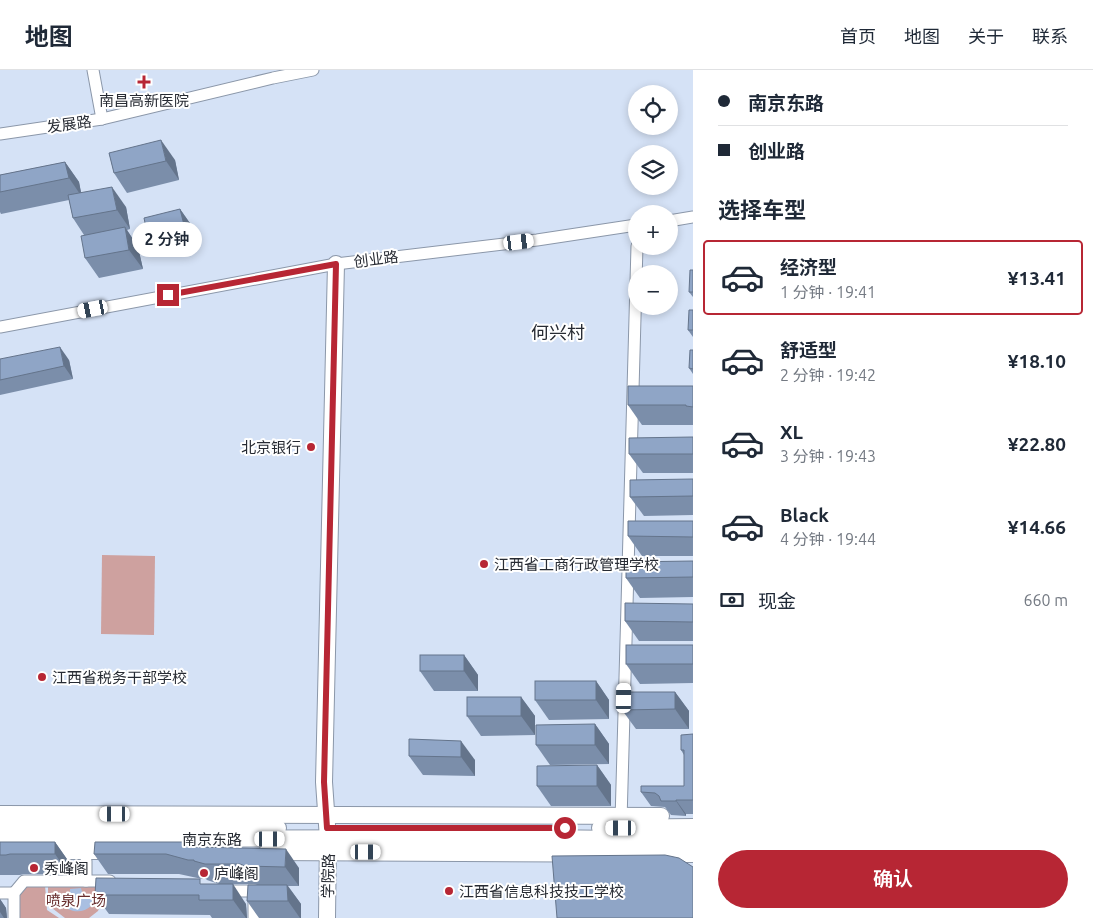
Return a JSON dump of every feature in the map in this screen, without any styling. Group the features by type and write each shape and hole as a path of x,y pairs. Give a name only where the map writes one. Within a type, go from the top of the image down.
{"street":[{"path":"93,70 102,119"},
{"name":"发展路","path":"0,134 102,119 272,74 313,70"},
{"path":"678,220 693,217"},
{"name":"创业路","path":"0,327 336,264 537,240 628,226"},
{"path":"637,255 621,822 693,817"},
{"name":"学院路","path":"327,918 327,833 324,782 336,264"},
{"path":"0,814 693,854"},
{"name":"南京东路","path":"0,839 327,833 621,822 693,828"},
{"name":"南京东路","path":"0,826 693,840"},
{"path":"0,851 327,833"},
{"path":"86,860 86,882"},
{"path":"14,918 14,893 24,881 121,881"},
{"path":"211,889 218,891 254,891 254,918"},
{"path":"0,893 14,893"}],"green space":[{"path":"102,555 155,556 154,635 101,634"},
{"name":"喷泉广场","path":"103,882 103,898 98,911 89,918 65,918 52,908 48,897 48,883"},
{"path":"26,885 45,885 47,910 59,918 18,918 18,894"}],"water":[{"path":"81,888 84,894 88,896 91,896 98,890 93,904 88,908 83,911 71,910 58,902 65,899 63,895 70,893 70,889"}],"building":[{"path":"161,140 166,161 114,173 109,153"},
{"path":"65,162 69,178 0,192 0,175"},
{"path":"112,187 117,210 73,218 68,195"},
{"path":"180,209 185,229 148,237 144,218"},
{"path":"125,227 129,250 85,258 81,236"},
{"path":"690,270 693,270 693,292 689,292"},
{"path":"689,310 693,310 693,330 688,330"},
{"path":"60,347 64,366 0,380 0,359"},
{"path":"690,350 693,350 693,369 689,368"},
{"path":"628,386 693,386 693,407 686,405 628,405"},
{"path":"693,437 693,454 629,454 629,438"},
{"path":"693,479 693,496 630,497 630,480"},
{"path":"628,521 693,521 693,537 628,536"},
{"path":"693,561 693,577 626,578 626,562"},
{"path":"625,603 693,604 693,622 625,621"},
{"path":"626,645 693,645 693,664 626,664"},
{"path":"420,655 464,655 464,671 420,671"},
{"path":"535,681 596,681 596,700 535,700"},
{"path":"622,692 675,692 675,709 622,710"},
{"path":"467,697 521,697 521,716 467,716"},
{"path":"595,724 595,745 536,745 536,725"},
{"path":"693,734 693,800 661,801 655,793 641,792 641,786 684,786 684,750 681,750 681,735"},
{"path":"409,739 461,741 461,757 409,756"},
{"path":"597,765 597,786 537,786 537,766"},
{"path":"0,842 55,842 55,854 0,855"},
{"path":"95,842 193,842 193,847 286,849 285,867 205,864 166,854 94,854"},
{"path":"665,855 679,858 693,867 693,918 557,918 552,856"},
{"path":"96,878 200,879 200,884 233,884 233,900 199,900 199,895 95,895"},
{"path":"248,885 287,885 288,901 247,901"}],"place":[{"name":"南昌高新医院","path":"144,82"},
{"name":"北京银行","path":"311,447"},
{"name":"江西省工商行政管理学校","path":"484,564"},
{"name":"江西省税务干部学校","path":"42,677"},
{"name":"秀峰阁","path":"34,868"},
{"name":"庐峰阁","path":"204,873"},
{"name":"江西省信息科技技工学校","path":"449,891"}],"district":[{"name":"何兴村","path":"558,332"}],"route":[{"path":"168,295 336,264 324,782 327,828 565,828"}]}
